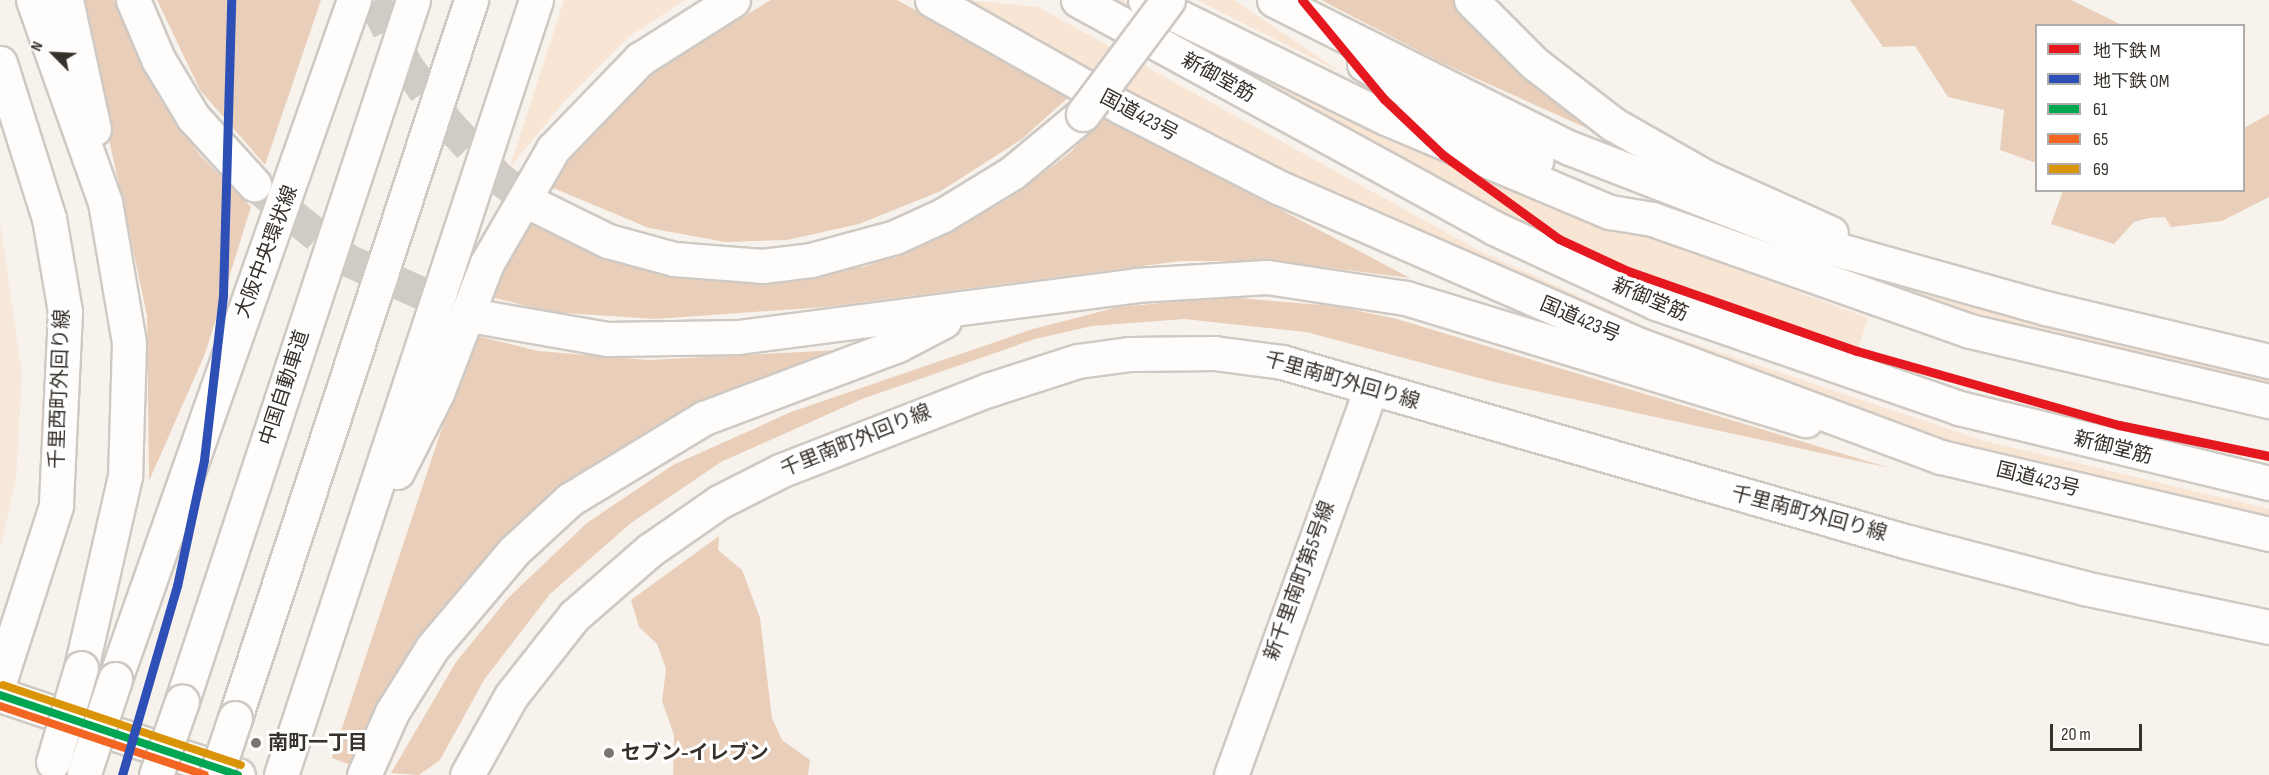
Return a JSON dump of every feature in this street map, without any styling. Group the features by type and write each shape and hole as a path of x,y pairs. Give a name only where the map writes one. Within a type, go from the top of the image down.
{"main road":[{"path":"33,0 105,202"},
{"path":"51,769 81,668 111,551 129,436 129,343 86,78 66,0"},
{"path":"133,0 158,59 193,117 254,184"},
{"name":"大阪中央環状線","path":"84,774 115,679 354,0"},
{"name":"中国自動車道","path":"156,775 413,0"},
{"path":"216,775 471,0"},
{"path":"282,775 536,0"},
{"path":"348,570 437,393 487,263 535,175 570,128 622,75 733,0"},
{"name":"国道423号","path":"932,0 1123,108 1379,234 1637,344 1941,457 2269,534"},
{"name":"新御堂筋","path":"1078,0 1464,213 1629,292 1738,335 1959,408 2269,483"},
{"name":"新御堂筋","path":"1145,0 1451,147 1610,212 1652,219 1970,332 2269,401"},
{"path":"535,205 608,241 675,259 762,266 811,260 895,237 943,215 1012,173 1083,114 1168,0"},
{"path":"1264,0 1437,110 1652,219"},
{"path":"1274,0 1570,148 1818,244 1872,256 2046,308 2269,361"},
{"path":"1471,0 1548,75 1613,124 1685,166 1872,256"},
{"name":"千里西町外回り線","path":"0,63 49,218 65,312 56,506 0,679"},
{"path":"481,317 586,336 678,340 831,328 1012,301 1200,278 1328,283 1428,304 1737,401 1941,457"},
{"path":"366,770 405,690 455,617 514,550 586,488 704,417 898,345 936,324 1012,301"},
{"name":"千里南町外回り線","path":"467,775 512,696 574,616 669,536 780,471 988,390 1099,358 1242,354 1371,388 1908,542 2269,627"},
{"name":"新千里南町第5号線","path":"1231,775 1371,388"},
{"path":"0,695 238,775"}],"shaded area":[{"path":"79,0 114,0 162,103 200,155 251,207 205,354 149,481 147,315"},
{"path":"157,0 321,0 265,165 200,90"},
{"path":"564,0 685,0 629,37 562,104 510,167"},
{"path":"771,0 897,0 1071,95 1022,139 941,191 859,224 787,240 725,242 649,228 546,185 583,134 652,71"},
{"path":"966,0 1038,7 1478,250 1648,328 1981,440 2269,509 2269,519 1939,439 1794,391 1423,243 1149,104"},
{"path":"1097,0 1122,0 1569,206 1868,318 1853,363 1549,247"},
{"path":"1197,0 1234,0 1342,73"},
{"path":"1321,0 1454,0 1602,135 1442,63"},
{"path":"1850,0 2071,0 2120,24 2035,24 2035,163 2000,150 2004,110 1948,97 1915,46 1883,47"},
{"path":"2269,114 2269,197 2222,221 2171,227 2165,217 2149,218 2134,222 2114,244 2051,224 2063,192 2245,192 2245,127"},
{"path":"1104,116 1410,278 1275,261 1181,261 826,307 655,319 550,312 487,296 524,220 601,258 694,280 756,284 867,266 937,239 1010,198 1071,152"},
{"path":"1585,171 2042,324 2269,376 2269,387 1987,319 1684,213"},
{"path":"0,220 22,374 16,480 0,550"},
{"path":"1226,297 1335,306 1397,319 1890,468 1494,382 1306,332 1184,319 1092,326 1035,339 862,399 721,462 631,523 550,594 484,680 440,760 419,775 391,773 456,662 509,597 587,523 673,465 791,412 1033,329 1118,307"},
{"path":"473,335 538,351 649,360 839,350 602,463 356,767 332,758"},
{"path":"719,536 718,550 742,570 760,618 772,718 782,740 810,760 808,775 673,775 674,735 662,701 666,669 657,644 639,627 631,600"}],"tunnel":[{"path":"374,0 406,64 447,122 498,177 535,205"},
{"path":"254,184 348,260 462,311"}],"metro line":[{"name":"OM","path":"122,775 177,586 204,460 223,295 231,0"},
{"name":"M","path":"1302,0 1384,99 1443,155 1559,239 1628,271 1857,351 2119,425 2269,456"}],"transit line":[{"name":"69","path":"3,685 241,765"},
{"name":"61","path":"0,695 238,775"},
{"name":"65","path":"0,706 205,775"}],"place":[{"name":"南町一丁目","path":"256,743"},
{"name":"セブン-イレブン","path":"609,753"}]}
